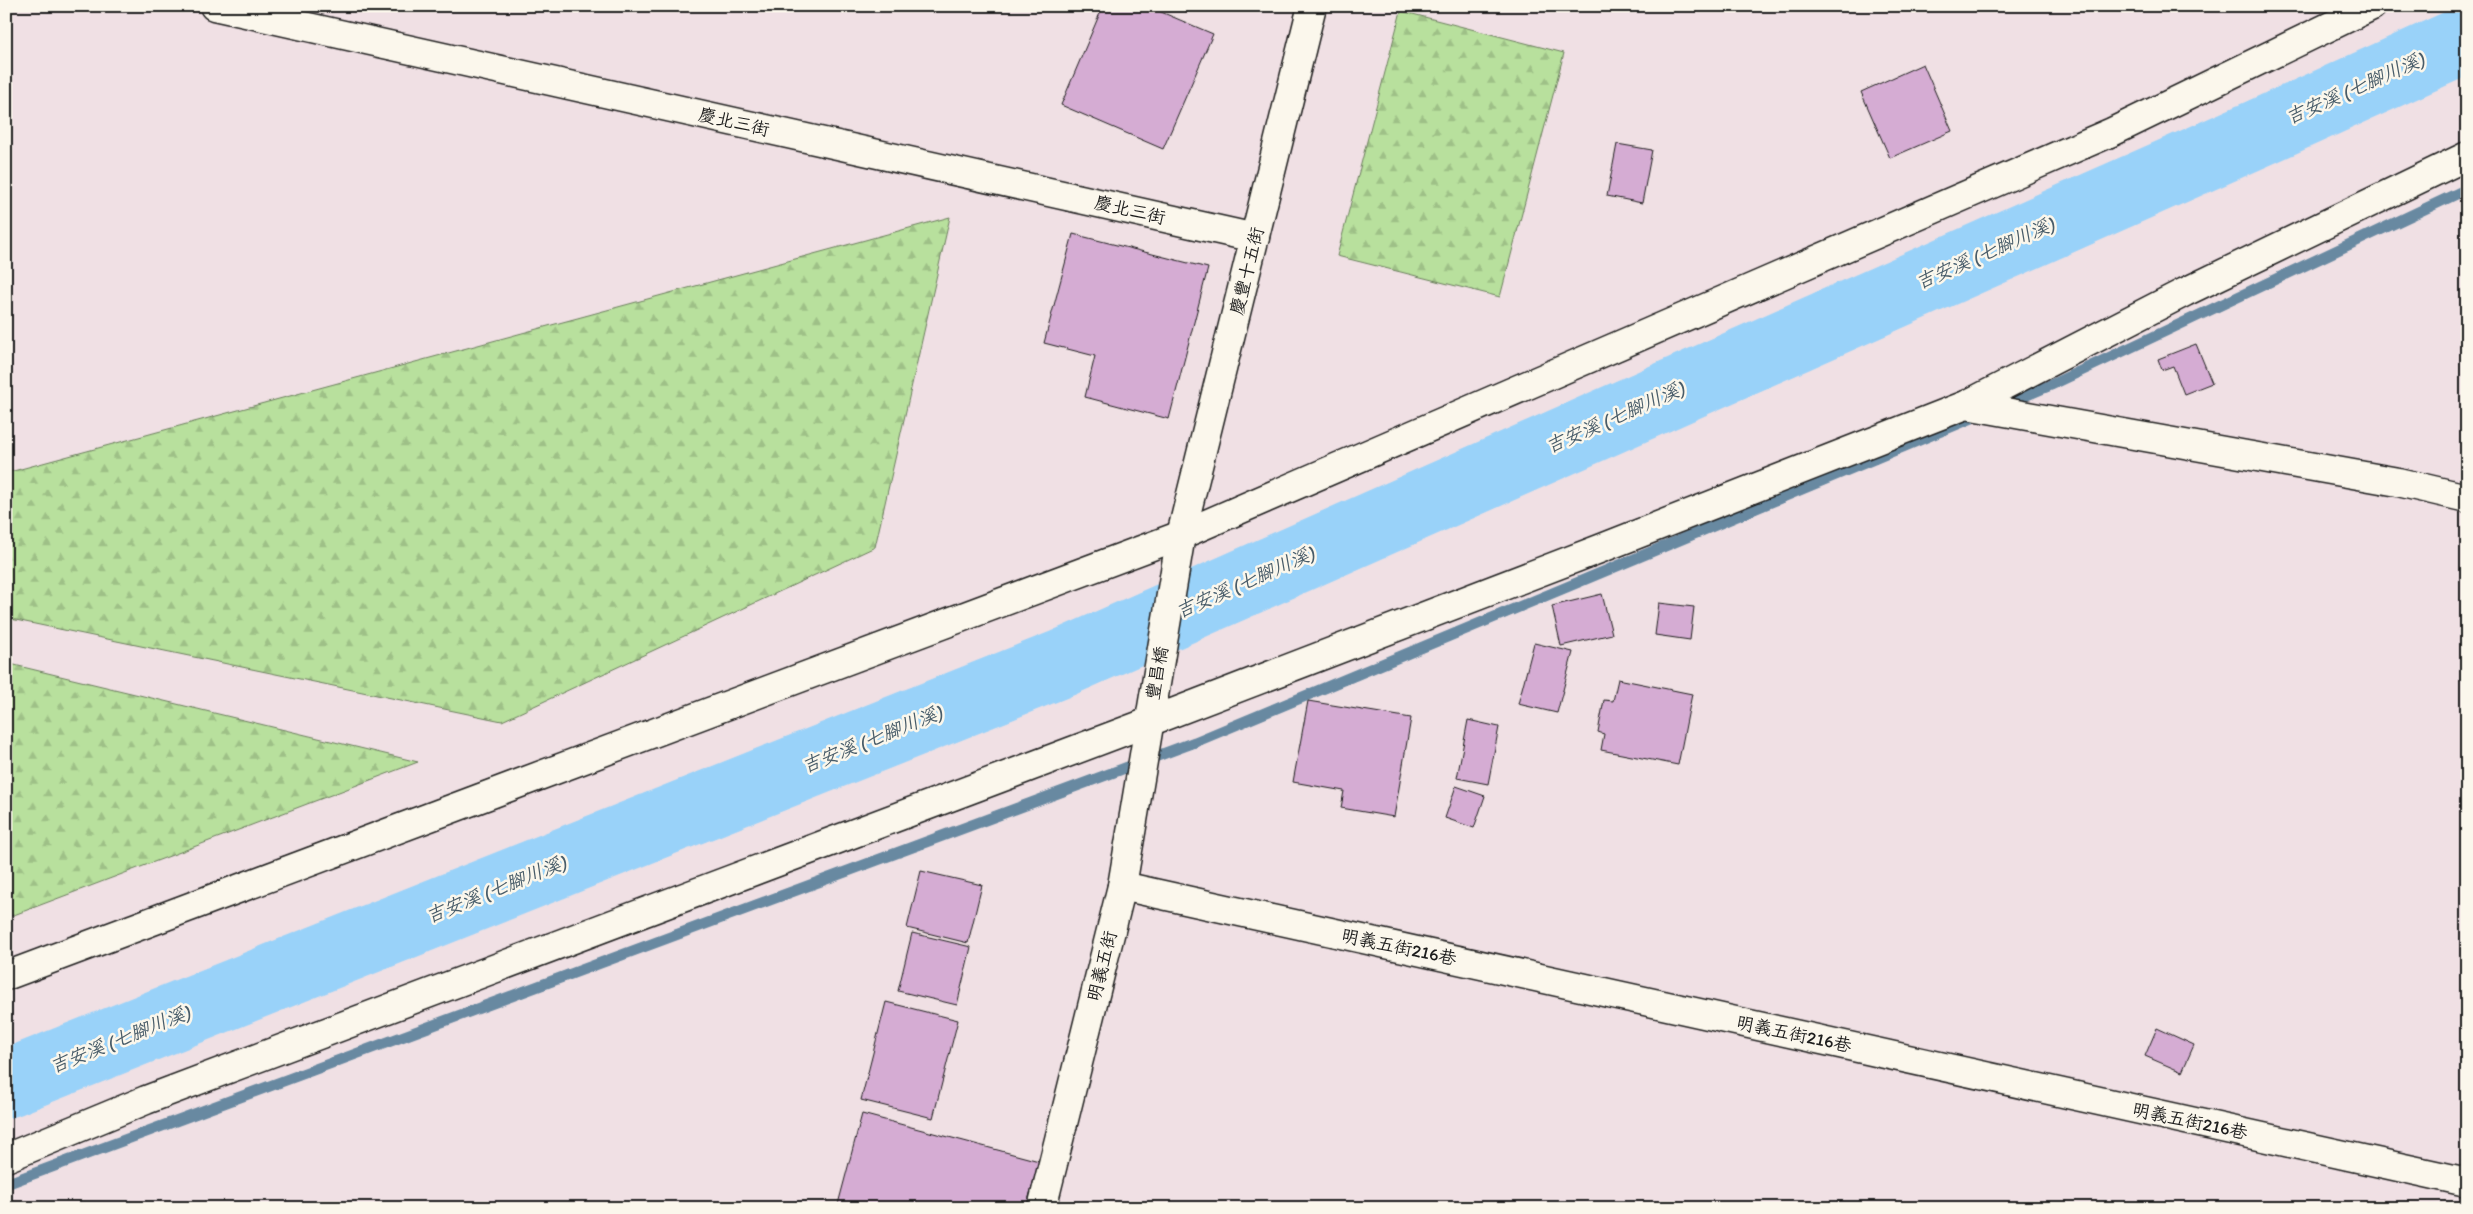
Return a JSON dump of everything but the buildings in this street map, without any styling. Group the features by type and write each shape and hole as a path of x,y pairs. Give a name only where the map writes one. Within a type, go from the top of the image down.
{"street":[{"name":"慶北三街","path":"214,6 1255,238"},
{"name":"慶豐十五街","path":"1181,535 1312,6"},
{"path":"6,976 1181,535 2112,132 2372,6"},
{"path":"6,1158 146,1100 1149,722 1602,548 1966,405 2185,292 2467,156"},
{"path":"1966,405 2398,482 2467,498"},
{"name":"豐昌橋","path":"1149,722 1181,535"},
{"name":"明義五街","path":"1042,1208 1122,886 1149,722"},
{"name":"明義五街216巷","path":"1122,886 2467,1182"}],"green space":[{"path":"1401,11 1564,53 1500,297 1337,256"},
{"path":"950,217 875,547 502,721 6,618 6,473"},
{"path":"6,663 418,762 6,918"}],"waterway":[{"name":"吉安溪 (七腳川溪)","path":"6,1084 1063,663 2467,39"},
{"path":"2001,406 2051,385 2467,189"},
{"path":"6,1184 1195,742 1982,414"}]}
